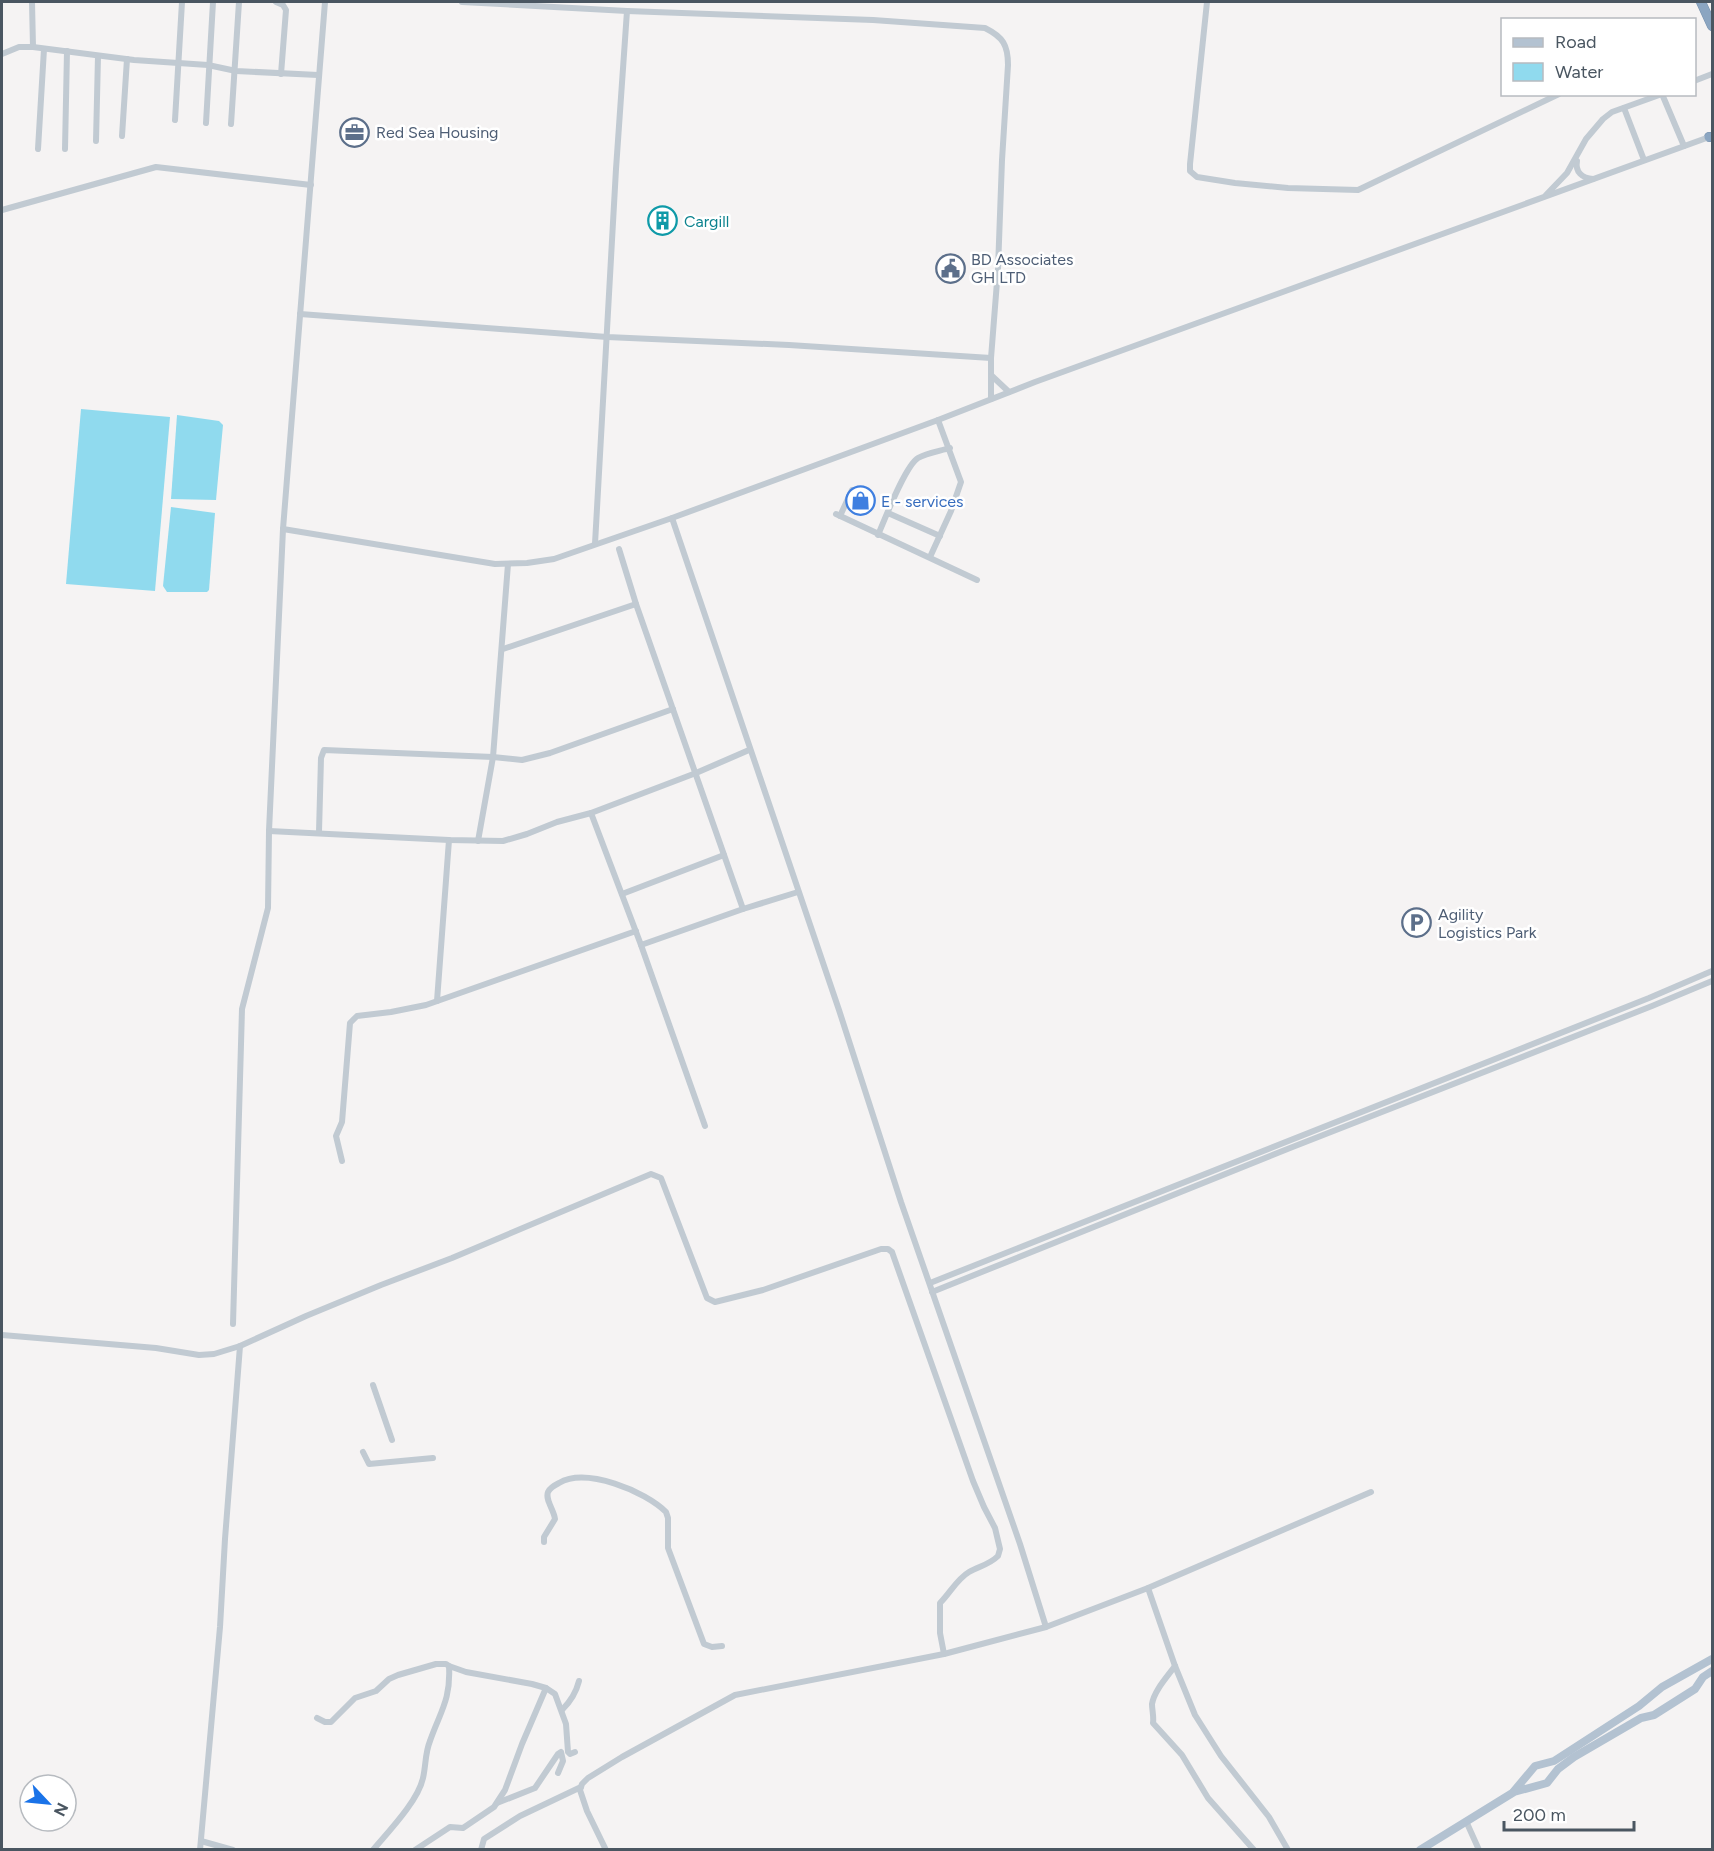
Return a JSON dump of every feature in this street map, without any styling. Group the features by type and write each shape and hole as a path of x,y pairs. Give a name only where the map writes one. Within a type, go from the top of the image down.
{"highway":[{"path":"1701,2 1713,26"}],"main road":[{"path":"1514,1792 1535,1766 1554,1761 1662,1687 1713,1659"},
{"path":"1691,1671 1697,1676 1697,1686"},
{"path":"1420,1850 1514,1792 1547,1783 1558,1769 1574,1757 1641,1718 1654,1714 1697,1686 1703,1677 1713,1671"},
{"path":"1643,1702 1646,1712 1654,1714"},
{"path":"1542,1764 1549,1769 1551,1778"},
{"path":"1532,1769 1531,1778 1538,1785"}],"street":[{"path":"32,2 33,47"},
{"path":"175,120 182,2"},
{"path":"206,123 213,2"},
{"path":"231,124 239,2"},
{"path":"276,2 283,5 286,10 281,74"},
{"path":"233,1324 242,1008 268,908 269,831 283,529 325,2"},
{"path":"462,2 894,21 985,28 995,33 1008,50 1008,65 998,269 991,357 991,399"},
{"path":"1207,2 1190,164 1190,171 1197,177 1235,183 1309,189 1358,190 1555,96"},
{"path":"595,544 627,11"},
{"path":"2,54 18,47 33,47 127,59 208,65 236,71 318,75"},
{"path":"38,149 44,49"},
{"path":"65,149 67,51"},
{"path":"96,141 98,56"},
{"path":"122,136 127,59"},
{"path":"1696,81 1713,74"},
{"path":"1663,96 1684,146"},
{"path":"1543,197 1559,183 1586,139 1603,119 1612,112 1647,97"},
{"path":"1624,108 1644,160"},
{"path":"283,529 495,564 554,559 672,518 1009,392 1712,136"},
{"path":"1578,154 1577,169 1585,177 1594,179"},
{"path":"2,210 156,167 311,185"},
{"path":"300,314 607,337 991,357"},
{"path":"992,376 1009,392"},
{"path":"930,557 961,482 938,420"},
{"path":"878,534 914,462 920,457 950,448"},
{"path":"852,490 838,515 977,580"},
{"path":"888,513 940,536"},
{"path":"672,518 932,1292 1020,1544 1046,1627"},
{"path":"619,549 636,604 743,909"},
{"path":"478,841 493,757 508,564"},
{"path":"503,649 636,604"},
{"path":"319,832 321,758 324,750 522,760 550,753 673,709"},
{"path":"269,831 503,841 591,813 749,750"},
{"path":"591,813 636,931 705,1126"},
{"path":"437,1001 449,840"},
{"path":"622,894 724,855"},
{"path":"641,945 798,892"},
{"path":"342,1161 336,1136 342,1122 352,1019 357,1016 426,1005 636,931"},
{"path":"930,1283 1638,1002 1713,970"},
{"path":"932,1292 1713,981"},
{"path":"2,1335 156,1348 203,1355 214,1354 240,1346 306,1316 462,1254 651,1174 661,1178 706,1298 710,1301 716,1302 763,1290 881,1249 888,1249 892,1252 999,1544 998,1556 992,1562 969,1572 957,1582 940,1603 940,1633 944,1654"},
{"path":"200,1850 220,1627 240,1346"},
{"path":"373,1385 392,1440"},
{"path":"363,1452 369,1464 432,1458"},
{"path":"544,1542 544,1537 555,1519 548,1493 552,1487 562,1481 585,1477 634,1490 666,1512 669,1548 704,1644 712,1647 722,1646"},
{"path":"481,1850 484,1839 520,1816 581,1787 588,1778 621,1757 735,1695 944,1654 1046,1627 1148,1588 1371,1492"},
{"path":"1148,1588 1175,1666 1202,1728 1269,1817 1288,1850"},
{"path":"317,1718 331,1722 355,1698 376,1691 389,1679 436,1664 446,1664 466,1672 512,1679 546,1688 555,1694 566,1724 568,1752 570,1754 575,1752"},
{"path":"373,1850 399,1820 421,1783 428,1745 449,1694 449,1666"},
{"path":"1175,1666 1154,1698 1153,1724 1182,1755 1208,1798 1254,1850"},
{"path":"562,1710 570,1702 579,1681"},
{"path":"497,1803 505,1790 546,1688"},
{"path":"416,1850 450,1827 463,1828 497,1803 535,1788 561,1752 563,1761 558,1773"},
{"path":"581,1787 587,1810 606,1850"},
{"path":"1466,1821 1479,1850"},
{"path":"201,1841 233,1850"}],"water":[{"path":"81,409 170,417 155,591 66,584"},
{"path":"177,415 219,421 223,425 216,500 171,499"},
{"path":"171,507 215,513 207,592 167,592 163,586"}],"place":[{"name":"Red Sea Housing","path":"355,132"},
{"name":"Cargill","path":"663,221"},
{"name":"BD Associates GH LTD","path":"950,268"},
{"name":"E - services","path":"860,501"},
{"name":"Agility Logistics Park","path":"1417,923"}]}
